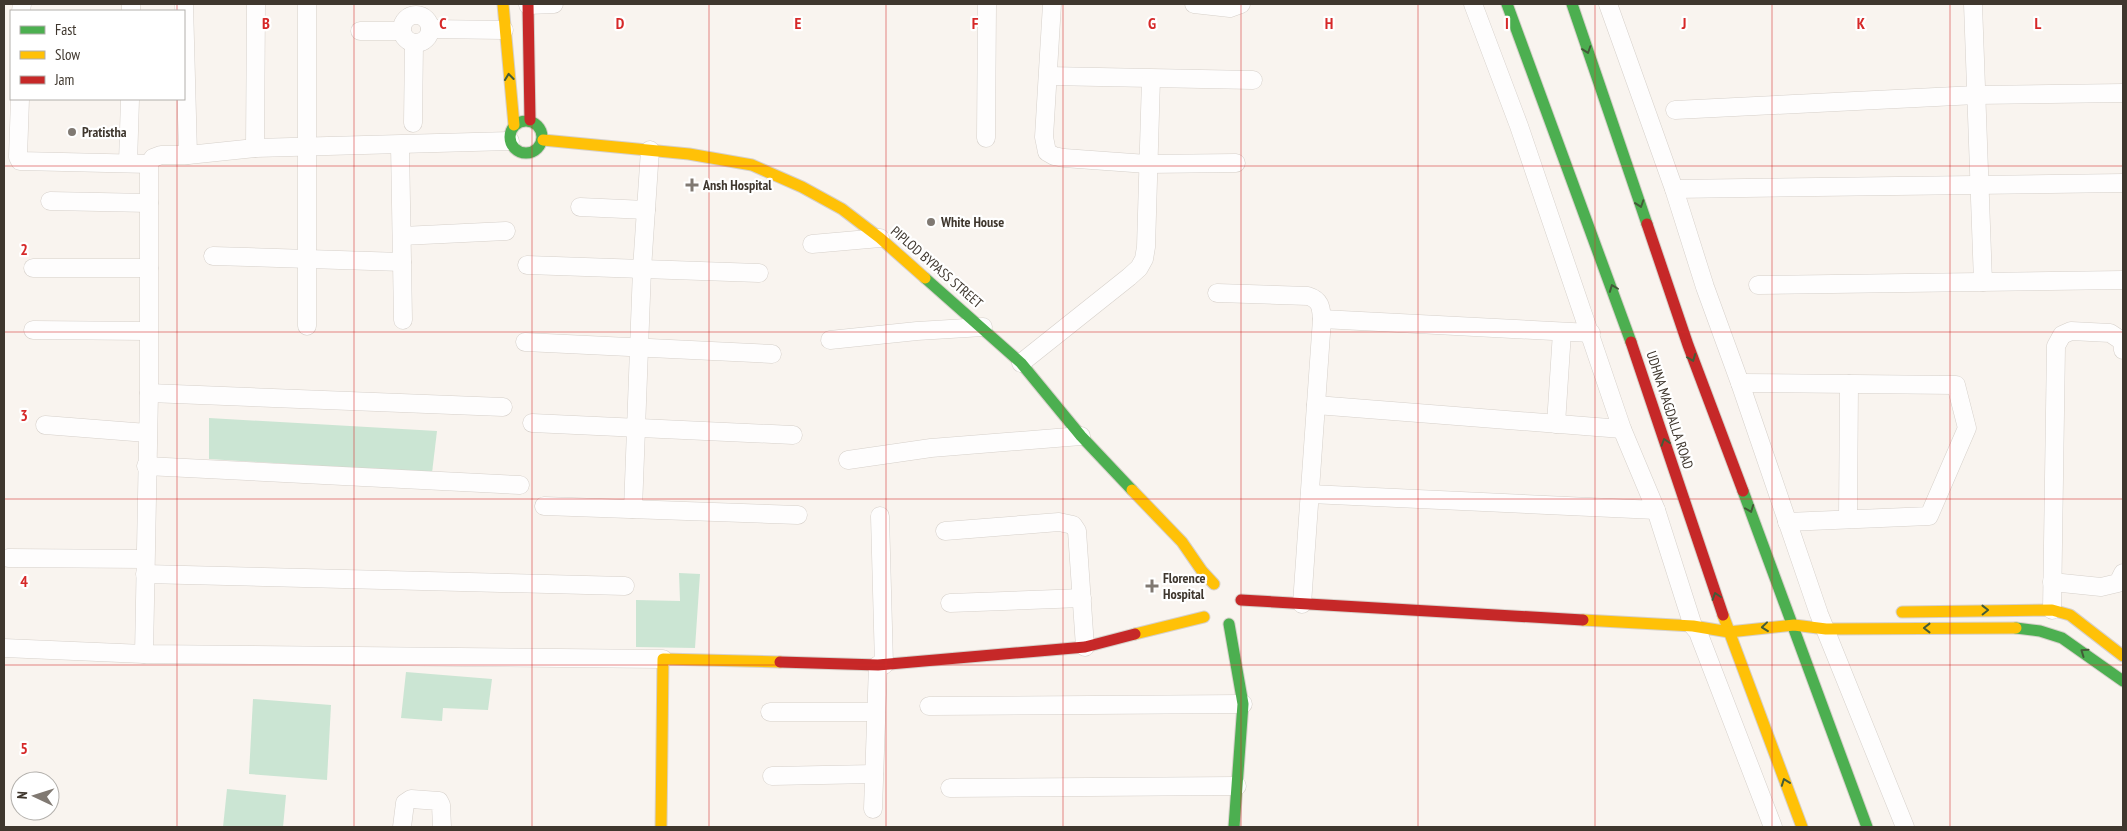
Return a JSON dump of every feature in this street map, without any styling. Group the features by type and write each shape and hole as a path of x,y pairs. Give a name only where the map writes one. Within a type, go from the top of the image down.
{"street":[{"path":"254,148 256,4"},
{"path":"307,4 307,326"},
{"path":"144,654 146,466 149,393 149,164 153,158 161,155 188,155 254,148 400,145 512,133 521,121 530,120 537,124 542,131 543,140 539,148 531,153 522,153 514,148 512,133 504,30 503,4"},
{"path":"530,120 528,4 554,4"},
{"path":"986,4 986,138"},
{"path":"1052,4 1044,137 1047,152 1064,158 1147,164 1236,163"},
{"path":"1194,4 1225,8 1241,4"},
{"path":"1473,4 1519,126 1591,333 1622,429 1656,510 1693,626 1698,632 1773,827"},
{"name":"UDHNA MAGDALLA ROAD","path":"1507,4 1617,299 1729,624 1802,827"},
{"path":"1572,4 1688,345 1784,612 1794,625 1867,827"},
{"path":"1608,4 1674,189 1705,287 1787,522 1905,827"},
{"path":"1973,4 1983,282"},
{"path":"360,31 408,37 426,39 430,29 425,19 412,10 405,21 408,37 413,123"},
{"path":"430,29 504,30"},
{"path":"185,42 188,155"},
{"path":"1048,76 1252,80"},
{"path":"1021,363 1139,268 1144,259 1146,247 1150,79"},
{"path":"1675,110 1976,95 2123,93"},
{"path":"20,100 18,157 20,161 149,164"},
{"path":"128,163 130,100"},
{"name":"PIPLOD BYPASS STREET","path":"543,140 689,154 752,165 802,187 842,209 880,238 983,327 1021,363 1081,436 1182,542 1202,572 1214,584"},
{"path":"400,145 403,320"},
{"path":"634,508 642,269 650,150"},
{"path":"1674,189 1979,184 2123,184"},
{"path":"50,201 149,203"},
{"path":"580,207 646,210"},
{"path":"402,236 506,231"},
{"path":"812,244 880,238"},
{"path":"213,256 402,262"},
{"path":"526,265 760,273"},
{"path":"33,268 149,268"},
{"path":"1758,285 2123,280"},
{"path":"1218,293 1308,296 1315,298 1321,303 1322,320 1302,604"},
{"path":"1322,320 1591,333"},
{"path":"830,340 917,331 983,327"},
{"path":"33,330 148,331"},
{"path":"2052,610 2056,346 2062,335 2070,331 2110,333 2122,341 2123,350"},
{"path":"1556,424 1562,332"},
{"path":"525,342 772,354"},
{"path":"1740,383 1956,385 1967,428 1930,516 1787,522"},
{"path":"1848,519 1849,384"},
{"path":"149,393 503,407"},
{"path":"1316,405 1622,429"},
{"path":"532,423 792,435"},
{"path":"45,425 147,433"},
{"path":"848,460 931,448 1081,436"},
{"path":"146,466 520,485"},
{"path":"1310,494 1656,510"},
{"path":"544,506 798,515"},
{"path":"873,809 876,712 881,665 880,516"},
{"path":"945,531 1060,522 1073,524 1077,531 1085,647"},
{"path":"8,558 145,567 625,586"},
{"path":"2052,582 2101,587 2118,583 2123,573"},
{"path":"1199,605 1204,617 1215,625 1229,624 1239,614 1241,600 1230,586 1214,584 1204,592"},
{"path":"950,604 1082,598"},
{"path":"1241,600 1693,626 1729,624 1794,625 1824,619"},
{"path":"1886,612 2052,610 2070,615 2123,656"},
{"path":"1784,612 1824,619 2016,628 2040,631 2062,638 2123,681"},
{"path":"4,648 144,654 663,659 881,665 1085,647 1204,617"},
{"path":"1229,624 1244,704 1234,827"},
{"path":"660,827 663,659"},
{"path":"929,706 1244,704"},
{"path":"770,712 876,712"},
{"path":"772,776 874,774"},
{"path":"950,788 1237,786"},
{"path":"402,827 405,804 411,799 439,801 441,805 442,827"}],"green space":[{"path":"209,418 437,431 432,473 209,459"},
{"path":"679,573 700,574 695,648 636,647 636,600 680,601"},
{"path":"406,672 492,679 488,710 443,708 442,721 401,718"},
{"path":"253,699 331,705 327,780 249,774"},
{"path":"227,789 286,795 283,827 223,827"}],"traffic: fast":[{"path":"1507,4 1631,342"},
{"path":"1572,4 1647,224"},
{"path":"526,121 538,125 542,137 538,149 526,153 514,149 510,137 514,125 526,121"},
{"path":"925,278 1021,363 1081,436 1132,490"},
{"path":"1743,491 1867,827"},
{"path":"1229,624 1243,704 1234,827"},
{"path":"2016,628 2040,631 2062,638 2123,681"}],"traffic: slow":[{"path":"503,4 514,125"},
{"path":"543,140 689,154 752,165 802,187 842,209 880,238 925,278"},
{"path":"1132,490 1182,542 1202,571 1214,584"},
{"path":"1902,612 2052,610 2070,615 2123,656"},
{"path":"1723,615 1802,827"},
{"path":"1135,634 1204,617"},
{"path":"1583,620 1693,626 1729,632 1794,625 1826,629 2016,628"},
{"path":"661,827 663,659 780,662"}],"traffic: jam":[{"path":"528,4 530,120"},
{"path":"1647,224 1688,345 1743,491"},
{"path":"1631,342 1723,615"},
{"path":"1241,600 1583,620"},
{"path":"780,662 878,665 1085,647 1135,634"}],"place":[{"name":"Pratistha","path":"72,132"},
{"name":"Ansh Hospital","path":"692,185"},
{"name":"White House","path":"931,222"},
{"name":"Florence Hospital","path":"1152,586"}]}
